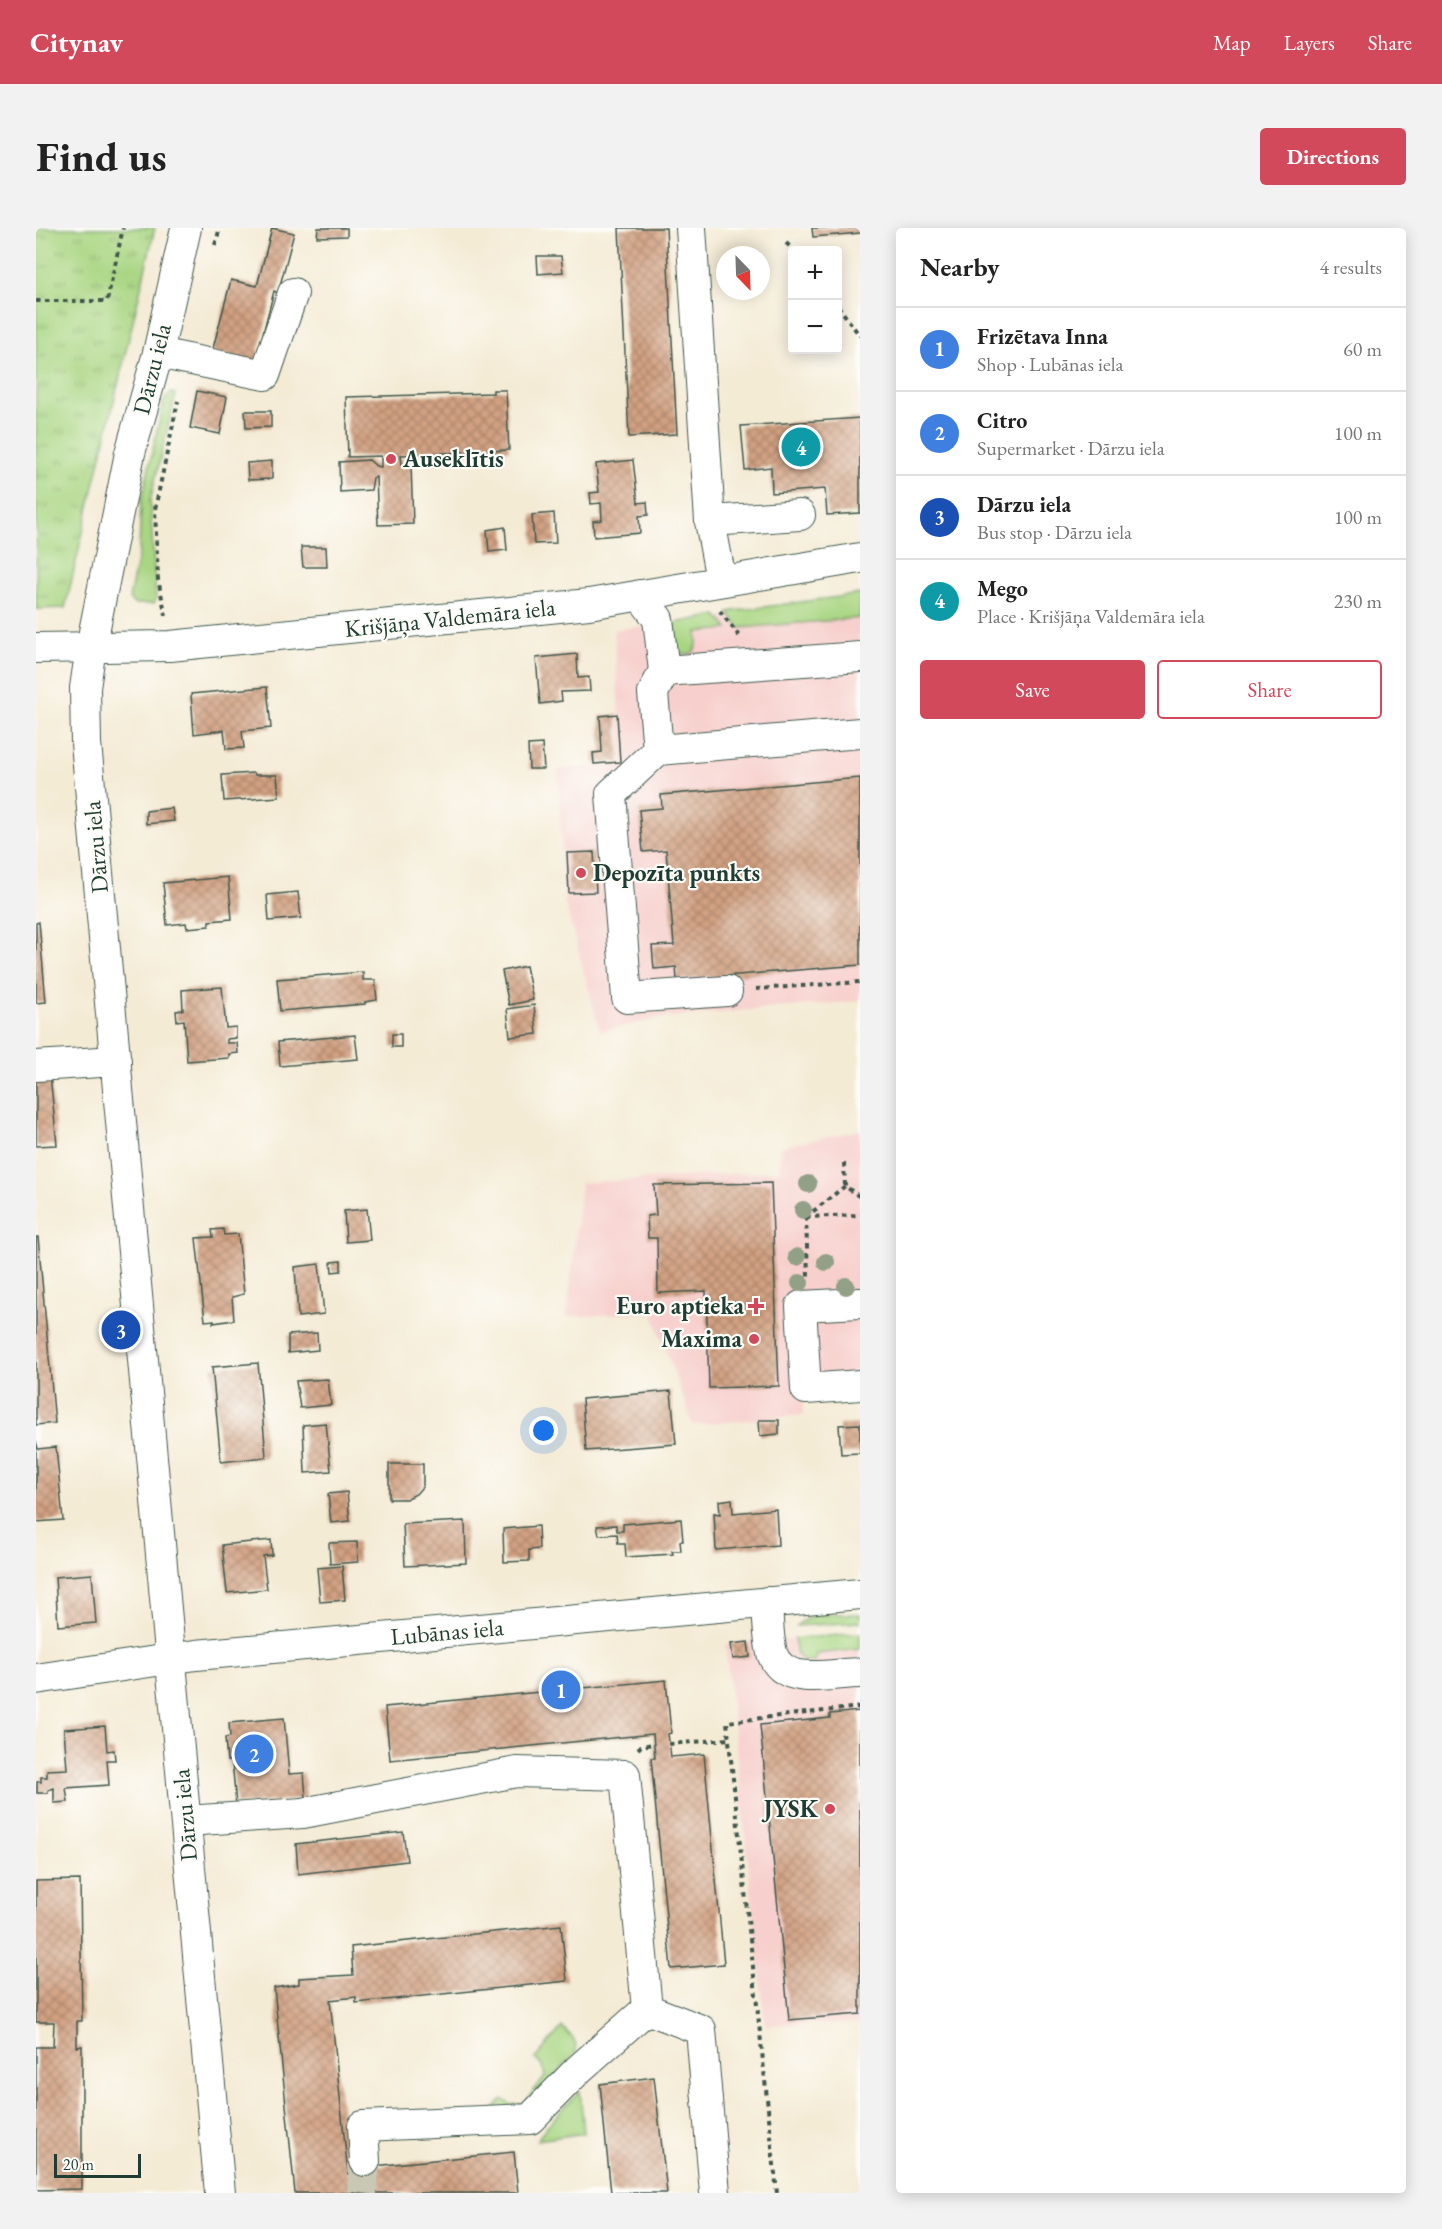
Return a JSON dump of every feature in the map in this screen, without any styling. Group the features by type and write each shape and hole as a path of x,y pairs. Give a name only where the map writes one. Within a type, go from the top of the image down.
{"street":[{"name":"Dārzu iela","path":"186,228 171,356 130,453 91,647 85,688 86,743 220,2193"},
{"path":"691,228 710,521 721,580"},
{"path":"171,356 265,375 294,292"},
{"path":"710,521 800,515"},
{"name":"Krišjāņa Valdemāra iela","path":"36,648 170,646 588,604 860,558"},
{"path":"640,595 658,619 664,671 653,693 658,750"},
{"path":"664,671 860,657"},
{"path":"727,991 627,998 611,794 658,750 860,734"},
{"path":"36,1066 116,1061"},
{"path":"860,1303 801,1306 806,1389 860,1385"},
{"name":"Lubānas iela","path":"36,1679 171,1659 860,1593"},
{"path":"767,1602 772,1652 780,1667 802,1676 860,1673"},
{"path":"186,1821 303,1813 517,1773 625,1775 647,2009"},
{"path":"365,2161 363,2126 530,2119 579,2068 647,2009"},
{"path":"647,2009 701,2030 715,2193"}],"path":[{"path":"36,301 107,301 123,228"},
{"path":"214,250 220,228"},
{"path":"786,243 789,246"},
{"path":"842,313 860,336"},
{"path":"166,616 158,580 155,509 173,430 171,356"},
{"path":"727,991 860,982"},
{"path":"844,1163 845,1186"},
{"path":"845,1186 860,1197"},
{"path":"806,1217 845,1186"},
{"path":"806,1217 860,1215"},
{"path":"806,1217 808,1284"},
{"path":"777,2193 727,1722 860,1707"},
{"path":"669,1744 729,1739"}],"shaded area":[{"path":"860,599 860,1001 668,1017 600,1031 564,899 558,770 622,764 614,630"},
{"path":"860,1130 860,1396 803,1402 803,1415 693,1425 652,1312 567,1317 581,1183 780,1171 780,1147"},
{"path":"860,1634 860,2023 765,2025 725,1644"}],"green space":[{"path":"36,228 155,228 65,608 36,609"},
{"path":"170,393 176,394 150,501 156,600 154,604 134,604 129,599 139,551 141,502 164,401"},
{"path":"860,594 860,618 740,628 728,612 734,611"},
{"path":"717,615 728,629 697,632 697,645 693,653 681,654 677,648 675,623"},
{"path":"860,1614 860,1622 797,1626 818,1615"},
{"path":"860,1633 860,1649 816,1654 815,1662 805,1662 797,1655 794,1639"},
{"path":"562,2027 574,2041 576,2052 527,2108 492,2111 503,2099 511,2105 523,2104 545,2077 543,2065 535,2059"},
{"path":"580,2091 584,2133 537,2140 547,2126"}],"building":[{"path":"272,228 294,233 278,293 274,291 255,364 212,352 231,280 257,286"},
{"path":"318,228 347,228 347,236 317,237"},
{"path":"619,228 666,228 677,434 629,437"},
{"path":"812,228 860,228 860,233 813,237"},
{"path":"537,256 561,256 563,272 538,274"},
{"name":"Auseklītis","path":"493,390 506,390 509,450 401,455 402,465 411,465 413,524 378,525 376,477 373,478 371,490 340,492 339,462 369,460 381,467 381,456 348,457 346,397 493,393"},
{"path":"197,391 227,397 220,434 190,428"},
{"path":"245,411 271,411 271,427 246,428"},
{"path":"860,418 860,513 827,515 825,489 772,493 771,467 745,470 741,426"},
{"path":"633,460 638,503 647,502 648,515 639,516 640,533 594,537 593,521 602,520 601,503 591,504 590,493 599,492 596,464"},
{"path":"272,461 272,479 248,480 247,463"},
{"path":"554,513 556,543 534,544 532,515"},
{"path":"505,527 507,550 489,552 487,530"},
{"path":"301,547 326,547 327,567 303,567"},
{"path":"577,654 578,678 589,677 590,691 561,692 562,701 540,704 536,658"},
{"path":"267,687 271,728 242,731 244,748 226,749 224,730 194,734 191,694"},
{"path":"617,714 620,762 594,764 593,753 602,752 600,716"},
{"path":"542,744 544,769 529,769 528,745"},
{"path":"254,773 255,775 277,775 279,797 224,801 222,775"},
{"path":"860,778 860,965 677,980 676,967 654,969 652,946 674,945 666,850 643,852 639,810 662,808 661,795"},
{"path":"172,808 174,821 146,824 146,811"},
{"name":"Depozīta punkts","path":"594,852 596,892 569,893 567,853"},
{"path":"228,877 232,919 209,921 209,926 187,928 186,923 167,925 163,883"},
{"path":"298,892 301,918 269,921 267,895"},
{"path":"39,922 46,1002 36,1003 36,923"},
{"path":"526,966 533,1000 509,1005 502,971"},
{"path":"363,972 363,980 375,980 377,1000 365,1002 365,1004 280,1011 277,979"},
{"path":"222,987 226,1028 236,1027 236,1038 227,1039 227,1043 237,1043 238,1053 229,1054 229,1058 187,1061 184,1020 177,1021 176,1011 183,1010 182,990"},
{"path":"534,1005 537,1034 510,1037 507,1009"},
{"path":"392,1034 401,1034 401,1047 392,1047"},
{"path":"355,1035 358,1059 280,1066 278,1042"},
{"path":"50,1074 57,1145 36,1146 36,1075"},
{"path":"771,1183 779,1386 709,1388 706,1291 658,1293 657,1238 648,1238 647,1216 656,1215 654,1185"},
{"path":"367,1209 370,1240 346,1242 344,1211"},
{"path":"223,1229 224,1235 238,1234 244,1294 232,1297 234,1320 213,1323 214,1320 205,1321 196,1238 213,1237 212,1230"},
{"path":"36,1237 38,1237 55,1423 36,1425"},
{"path":"341,1261 341,1271 332,1272 331,1262"},
{"path":"319,1264 324,1314 298,1317 295,1267"},
{"path":"317,1333 318,1350 288,1353 288,1335"},
{"path":"258,1363 266,1457 221,1462 212,1367"},
{"path":"328,1379 331,1405 300,1408 296,1381"},
{"path":"671,1391 676,1444 586,1451 582,1399"},
{"path":"759,1420 779,1420 779,1434 760,1436"},
{"path":"326,1423 331,1471 305,1473 303,1425"},
{"path":"860,1424 860,1453 841,1454 839,1425"},
{"path":"36,1441 38,1449 56,1447 63,1520 36,1522"},
{"path":"389,1464 423,1464 423,1486 416,1494 406,1499 389,1499"},
{"path":"347,1492 350,1521 331,1523 328,1494"},
{"path":"732,1499 733,1513 776,1509 778,1545 716,1550 714,1513 720,1514 719,1501"},
{"path":"681,1519 683,1541 680,1541 681,1551 672,1551 673,1554 626,1557 625,1544 618,1544 617,1534 599,1535 597,1526 616,1525 617,1531 623,1531 623,1524"},
{"path":"465,1521 466,1563 405,1566 403,1524"},
{"path":"538,1526 539,1549 529,1550 529,1561 504,1562 503,1529"},
{"path":"271,1540 272,1555 263,1556 267,1589 227,1593 222,1545"},
{"path":"357,1542 358,1562 330,1564 329,1543"},
{"path":"342,1566 345,1600 320,1602 317,1568"},
{"path":"92,1574 96,1623 58,1626 55,1577"},
{"path":"748,1642 750,1657 733,1659 731,1644"},
{"path":"666,1680 671,1757 704,1754 724,1964 671,1969 651,1758 655,1758 653,1734 390,1760 385,1707"},
{"path":"860,1711 860,2014 789,2020 760,1725 830,1718 830,1714"},
{"path":"284,1718 289,1774 304,1773 306,1798 236,1805 232,1761 227,1761 225,1738 230,1737 229,1723"},
{"path":"105,1726 107,1751 114,1750 115,1760 107,1760 109,1785 66,1788 68,1802 54,1803 54,1788 48,1790 48,1793 37,1793 37,1782 41,1782 41,1777 47,1777 47,1770 67,1769 64,1729"},
{"path":"403,1832 407,1861 298,1874 296,1844"},
{"path":"80,1880 82,2021 77,2021 77,2047 82,2046 82,2189 36,2190 36,2047 53,2047 54,2022 36,2022 36,1881"},
{"path":"561,1925 567,1981 356,2003 356,1997 330,2000 348,2174 374,2172 374,2166 514,2152 518,2193 295,2193 274,1988 299,1984 299,1978 353,1975 351,1947"},
{"path":"654,2077 667,2193 611,2193 600,2084"}],"tunnel":[{"path":"362,2193 365,2161"}],"place":[{"name":"Mego","path":"801,447"},
{"name":"Auseklītis","path":"391,459"},
{"name":"Depozīta punkts","path":"581,873"},
{"name":"Euro aptieka","path":"756,1306"},
{"name":"Dārzu iela","path":"121,1330"},
{"name":"Maxima","path":"754,1339"},
{"name":"Frizētava Inna","path":"561,1690"},
{"name":"Citro","path":"254,1754"},
{"name":"JYSK","path":"830,1809"}]}
